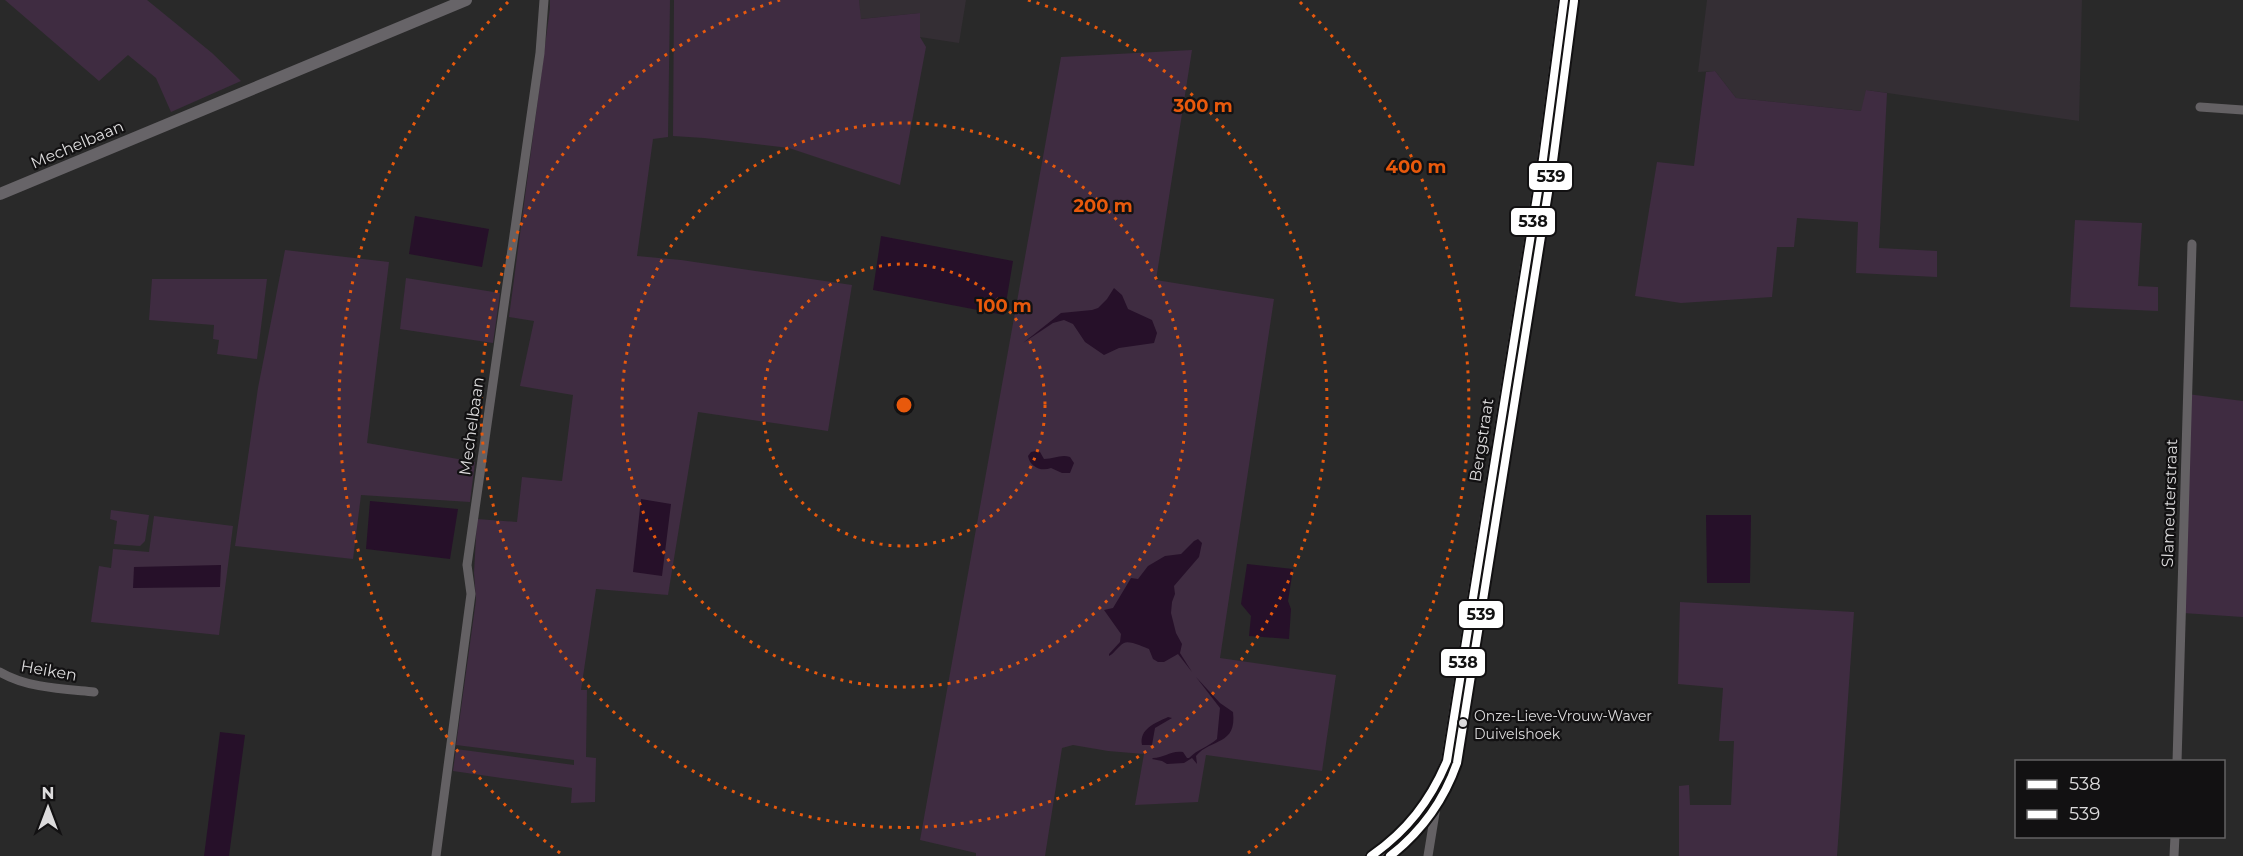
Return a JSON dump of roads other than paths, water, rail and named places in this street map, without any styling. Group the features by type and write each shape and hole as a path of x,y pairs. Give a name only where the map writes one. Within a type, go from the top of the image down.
{"street":[{"name":"Mechelbaan","path":"0,194 466,0"},
{"name":"Mechelbaan","path":"436,856 471,594 467,565 540,53 544,0"},
{"name":"Bergstraat","path":"1371,856 1406,828 1434,792 1448,761 1543,159 1561,3"},
{"path":"2200,107 2243,110"},
{"name":"Slameuterstraat","path":"2177,760 2192,244"},
{"name":"Heiken","path":"0,672 12,679 66,690 94,692"},
{"path":"1428,856 1436,807 1434,792"},
{"path":"2174,856 2175,838"}],"place":[{"name":"Onze-Lieve-Vrouw-Waver Duivelshoek","path":"1463,723"}]}
